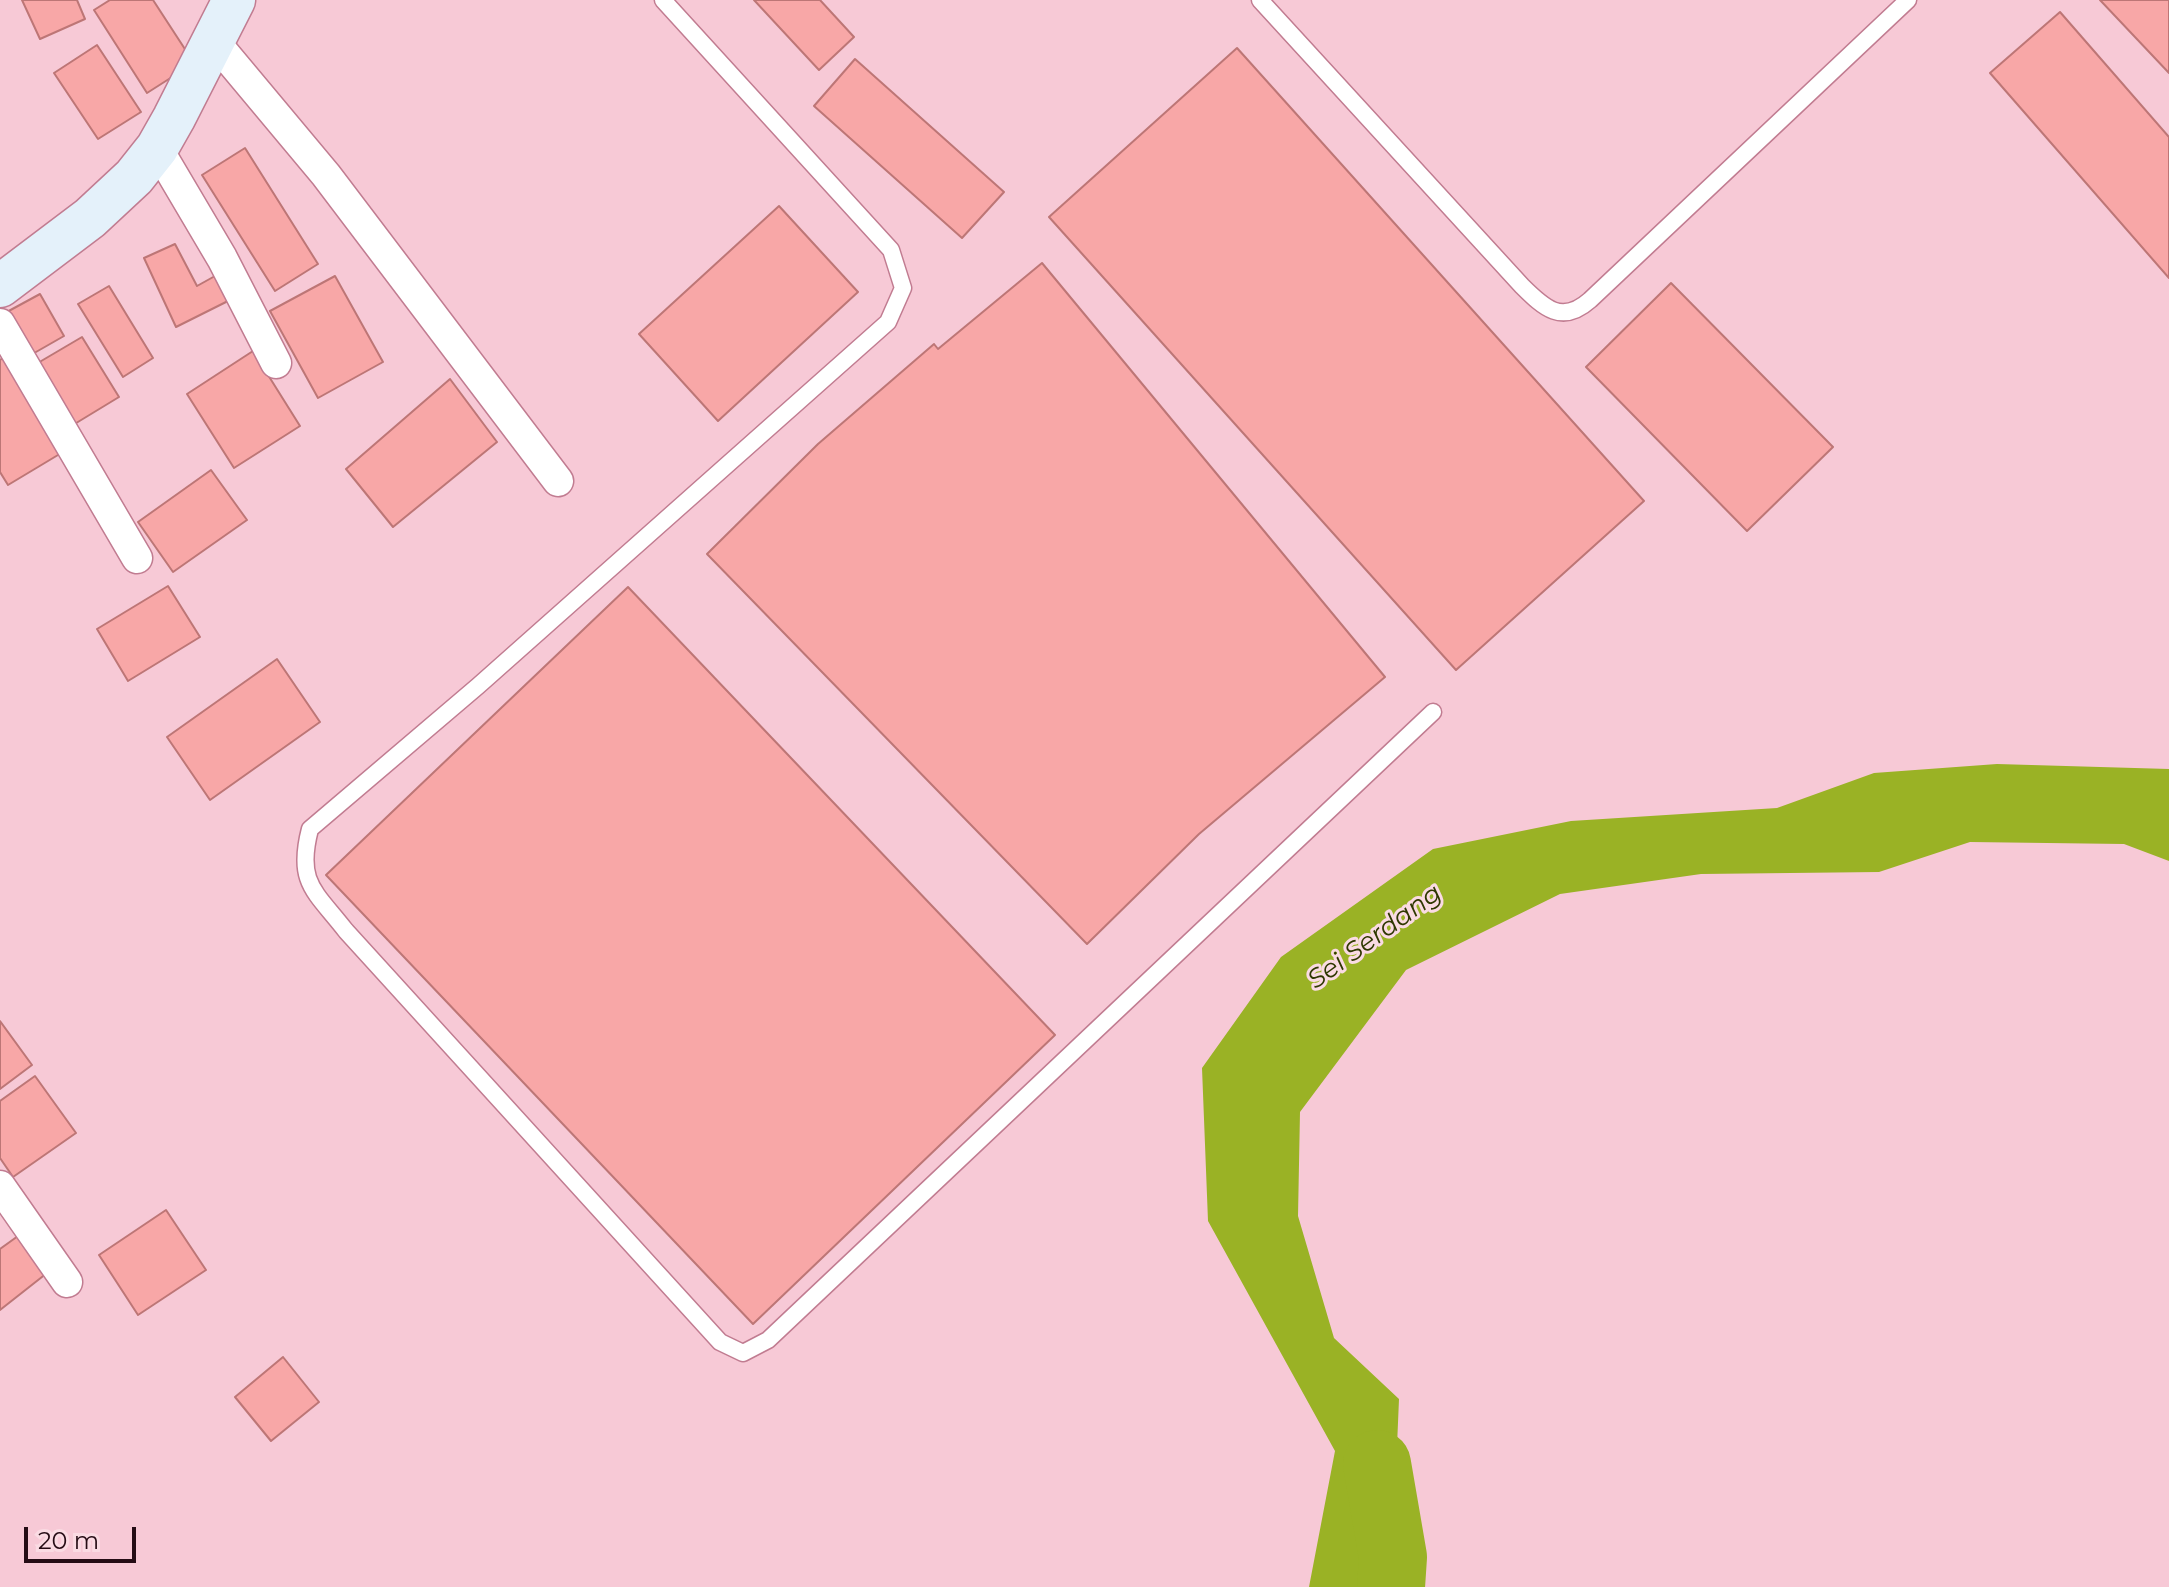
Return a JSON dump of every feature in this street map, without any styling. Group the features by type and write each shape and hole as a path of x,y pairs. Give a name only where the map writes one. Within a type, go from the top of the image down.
{"street":[{"path":"0,286 90,218 134,177 157,148 234,0"},
{"path":"214,41 326,175 558,481"},
{"path":"157,148 222,258 276,363"},
{"path":"0,324 137,558"},
{"path":"0,1186 67,1282"}],"lane":[{"path":"663,0 891,250 903,288 888,322 478,686 310,829 304,853 307,879 346,931 720,1342 743,1353 768,1340 1433,712"},
{"path":"1260,0 1522,286 1543,307 1568,312 1590,300 1908,0"}],"water":[{"path":"1997,764 2169,769 2169,861 2124,844 1970,842 1879,872 1701,874 1560,894 1406,970 1300,1112 1298,1216 1334,1338 1399,1399 1391,1587 1309,1587 1335,1451 1208,1221 1202,1068 1281,957 1433,849 1571,821 1777,808 1874,773"}],"building":[{"path":"22,0 77,0 85,19 40,39"},
{"path":"110,0 153,0 194,63 147,93 94,10"},
{"path":"754,0 820,0 854,37 819,70"},
{"path":"2100,0 2169,0 2169,73"},
{"path":"2060,12 2169,137 2169,278 1990,73"},
{"path":"97,45 141,112 98,139 54,73"},
{"path":"1237,48 1644,501 1456,670 1049,217"},
{"path":"855,59 1004,192 962,238 814,106"},
{"path":"245,148 318,264 275,291 202,175"},
{"path":"779,206 858,292 718,421 639,334"},
{"path":"175,244 197,286 215,276 228,301 176,327 144,258"},
{"path":"1042,263 1385,677 1199,834 1087,944 707,554 818,444 934,344 938,349"},
{"path":"335,276 383,362 318,398 270,311"},
{"path":"1671,283 1833,447 1747,531 1586,367"},
{"path":"109,286 153,358 123,377 78,304"},
{"path":"40,294 64,336 29,356 5,313"},
{"path":"82,337 119,397 68,428 31,367"},
{"path":"253,351 300,426 234,468 187,394"},
{"path":"10,354 68,449 8,485 0,472 0,360"},
{"path":"450,379 497,442 393,527 346,469"},
{"path":"211,470 247,520 173,572 138,522"},
{"path":"168,586 200,637 128,681 97,629"},
{"path":"628,587 1055,1035 753,1324 326,875"},
{"path":"277,659 320,722 210,800 167,737"},
{"path":"0,1021 32,1065 0,1089"},
{"path":"35,1076 76,1133 13,1177 0,1158 0,1101"},
{"path":"166,1210 206,1270 138,1315 99,1255"},
{"path":"18,1236 47,1273 0,1310 0,1249"},
{"path":"283,1357 319,1402 271,1441 235,1397"}],"waterway":[{"name":"Sei Serdang","path":"1377,1464 1393,1557 1391,1587"}]}
